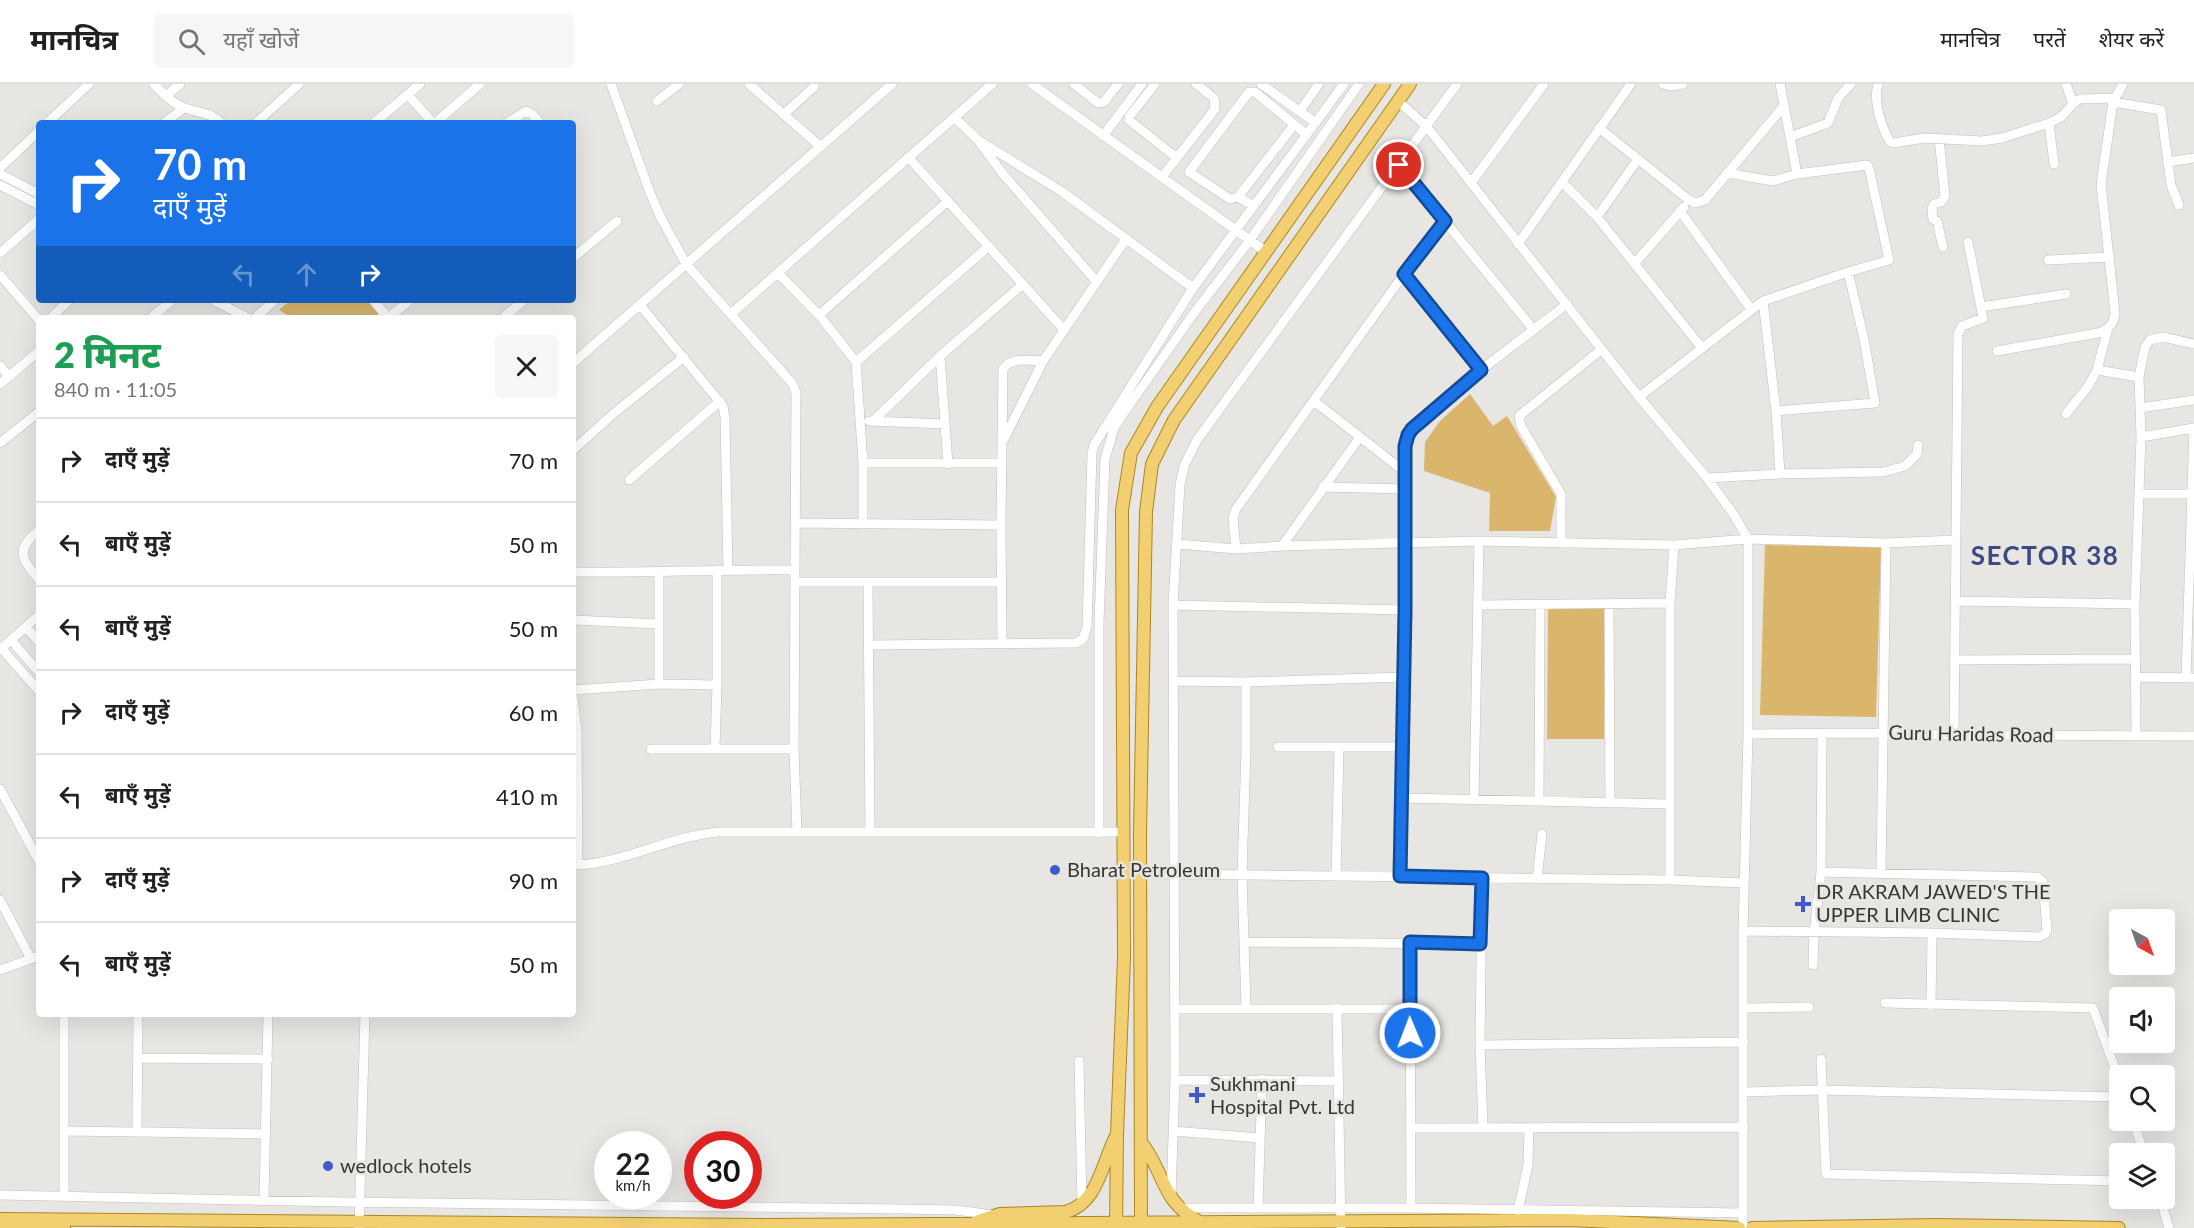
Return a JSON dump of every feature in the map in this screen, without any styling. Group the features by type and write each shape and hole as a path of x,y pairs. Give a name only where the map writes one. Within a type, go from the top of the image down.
{"main road":[{"path":"1117,1225 1117,1134 1124,958 1122,510 1131,453 1157,407 1384,84"},
{"path":"1142,1225 1143,671 1146,512 1152,464 1174,420 1410,84"},
{"path":"1122,671 1143,671"},
{"path":"1124,934 1141,934"},
{"path":"1124,958 1141,958"},
{"path":"970,1225 994,1215 1076,1210 1088,1199 1117,1134"},
{"path":"1141,1142 1150,1153 1170,1197 1179,1208 1199,1222"},
{"path":"0,1219 355,1226 1142,1225 1341,1219 1571,1220 1741,1228"},
{"path":"1752,1228 1937,1225 2119,1228"},
{"path":"0,1227 64,1228"}],"street":[{"path":"50,120 89,84"},
{"path":"154,84 166,96 184,108 209,114 217,120"},
{"path":"166,96 180,84"},
{"path":"259,120 299,84"},
{"path":"378,120 420,84"},
{"path":"438,120 480,84"},
{"path":"611,84 652,198 686,264 794,387 796,523 794,749 797,832"},
{"path":"657,101 679,84"},
{"path":"749,84 821,147"},
{"path":"784,114 814,87 814,84"},
{"path":"576,360 892,84"},
{"path":"731,314 992,84"},
{"path":"1032,84 1265,251"},
{"path":"1074,84 1098,103 1104,102 1118,84"},
{"path":"1124,84 1135,92"},
{"path":"1103,136 1142,84"},
{"path":"1155,84 1129,117 1177,158"},
{"path":"1162,177 1215,109 1214,98 1196,84"},
{"path":"1261,84 1316,123"},
{"path":"1300,111 1319,84"},
{"path":"870,645 1076,643 1083,639 1087,627 1092,453 1099,435 1193,288 1344,84"},
{"path":"1099,833 1099,622 1107,451 1121,417 1194,313 1250,240 1359,84"},
{"path":"1170,1197 1175,1080 1173,605 1180,485 1184,466 1190,450 1456,84"},
{"path":"1471,183 1544,84"},
{"path":"1518,244 1631,84"},
{"path":"1663,84 1672,86 1683,84"},
{"path":"1780,84 1797,174"},
{"path":"1790,136 1828,123 1838,98 1851,84"},
{"path":"1878,84 1876,101 1890,142 1894,143 1924,138 1992,140 2049,123 2061,117 2080,99 2113,100 2162,110 2171,185 2179,204"},
{"path":"2066,84 2073,104"},
{"path":"2066,414 2089,385 2097,370 2108,328 2114,321 2101,184 2113,100 2123,84"},
{"path":"1294,125 1238,197 1230,199 1190,174 1190,170 1249,92 1255,92 1307,135"},
{"path":"408,95 431,120"},
{"path":"1398,101 1426,126 1639,397 1707,477 1748,539 1748,734 1743,931 1744,1126 1741,1228"},
{"path":"1599,128 1689,200 1696,203 1705,200 1783,107"},
{"path":"168,120 184,108"},
{"path":"510,120 526,111 537,120"},
{"path":"954,117 978,140 1003,174 1096,281"},
{"path":"2049,123 2054,164"},
{"path":"0,168 36,134"},
{"path":"1939,138 1945,196 1941,202 1934,204 1932,209 1933,219 1937,221 1943,247"},
{"path":"978,140 1060,191 1193,288"},
{"path":"908,157 1064,330"},
{"path":"2167,162 2194,158"},
{"path":"1597,217 1638,159"},
{"path":"1399,165 1533,329"},
{"path":"1639,397 1763,301 1889,260 1869,168 1864,165 1797,174 1768,182 1728,173"},
{"path":"0,174 36,192"},
{"path":"1562,182 1597,217 1702,348"},
{"path":"0,185 36,203"},
{"path":"1238,197 1254,206"},
{"path":"1635,263 1689,200"},
{"path":"819,315 948,201"},
{"path":"1680,211 1751,309"},
{"path":"576,255 617,220"},
{"path":"1236,549 1233,518 1236,509 1404,274 1445,221"},
{"path":"0,253 36,222"},
{"path":"1002,443 1043,361 1126,239"},
{"path":"1954,735 1958,334 1962,326 1983,318 1968,242"},
{"path":"856,362 989,246"},
{"path":"2048,260 2109,257"},
{"path":"1776,411 1875,403 1864,339 1848,272"},
{"path":"778,273 819,315 856,362 863,463 863,524"},
{"path":"0,274 36,316"},
{"path":"1404,274 1481,370"},
{"path":"873,421 940,356 1023,284"},
{"path":"1981,307 2066,294"},
{"path":"1763,301 1776,411 1780,474"},
{"path":"54,315 66,303"},
{"path":"154,315 168,303"},
{"path":"219,303 242,315"},
{"path":"258,315 272,303"},
{"path":"376,303 386,315"},
{"path":"392,315 406,303"},
{"path":"506,315 520,303"},
{"path":"1400,876 1403,798 1405,446 1408,435 1412,429 1481,370 1567,304"},
{"path":"640,305 720,401 725,417 728,570"},
{"path":"1997,351 2085,336 2108,328"},
{"path":"2136,734 2135,604 2141,437 2139,377 2145,347 2150,340 2163,337 2194,344"},
{"path":"1561,543 1561,494 1521,426 1519,416 1602,349"},
{"path":"0,384 36,354"},
{"path":"940,356 948,464"},
{"path":"576,447 613,414 684,357"},
{"path":"1002,643 1003,369 1013,361 1043,361"},
{"path":"0,366 9,376"},
{"path":"2097,370 2139,377"},
{"path":"2140,408 2194,400"},
{"path":"629,480 720,401"},
{"path":"1314,401 1406,472"},
{"path":"0,443 36,414"},
{"path":"860,421 945,424"},
{"path":"2137,677 2190,678 2194,428 2141,437"},
{"path":"1282,546 1360,437"},
{"path":"1707,477 1883,472 1905,466 1913,458 1918,445"},
{"path":"863,463 1001,463"},
{"path":"1323,487 1406,489"},
{"path":"2140,494 2193,495"},
{"path":"796,523 1001,525"},
{"path":"36,532 27,540 22,552 26,564 36,576"},
{"path":"1178,544 1236,549 1479,541 1674,545 1748,539 1886,543 1955,540"},
{"path":"1474,800 1479,541"},
{"path":"1881,872 1886,543"},
{"path":"1670,880 1670,603 1674,545"},
{"path":"715,749 717,570"},
{"path":"576,572 794,570"},
{"path":"659,573 659,684"},
{"path":"795,582 1001,582"},
{"path":"868,583 870,831"},
{"path":"1955,601 2135,604"},
{"path":"1479,605 1670,603"},
{"path":"1539,800 1540,604"},
{"path":"1609,604 1610,803"},
{"path":"1173,605 1405,610"},
{"path":"36,618 1,648 36,688"},
{"path":"576,620 659,624"},
{"path":"26,627 36,639"},
{"path":"10,640 36,669"},
{"path":"1954,660 2136,659"},
{"path":"29,680 36,673"},
{"path":"1175,681 1246,682 1404,677"},
{"path":"1246,682 1242,874 1246,1008"},
{"path":"576,690 659,684 717,685"},
{"name":"Guru Haridas Road","path":"1748,734 2194,736"},
{"path":"1813,965 1821,872 1822,735"},
{"path":"1278,747 1403,747"},
{"path":"1336,875 1339,748"},
{"path":"651,749 794,749"},
{"path":"0,789 36,855"},
{"path":"1403,798 1669,804"},
{"path":"576,865 594,863 703,833 1122,832"},
{"path":"1537,879 1542,834"},
{"path":"1141,872 1744,883"},
{"path":"1743,931 1932,933 2039,937 2045,934 2048,923 2043,882 2037,877 1821,872"},
{"path":"1482,878 1480,944 1482,1128"},
{"path":"0,900 35,957 0,969"},
{"path":"1931,1005 1932,933"},
{"path":"1244,942 1480,944"},
{"path":"1410,942 1411,1208"},
{"path":"1885,1003 2093,1008 2114,1065"},
{"path":"1744,1008 1809,1007"},
{"path":"1337,1008 1341,1219"},
{"path":"1174,1009 1409,1009"},
{"path":"64,1017 66,1131 64,1196"},
{"path":"136,1132 138,1017"},
{"path":"264,1199 268,1017"},
{"path":"355,1226 359,1202 365,1017"},
{"path":"1480,1045 1744,1042"},
{"path":"138,1058 267,1059"},
{"path":"1821,1059 1826,1174 2109,1180"},
{"path":"1079,1061 1082,1205"},
{"path":"1258,1208 1262,1079"},
{"path":"1175,1080 1339,1081"},
{"path":"1743,1092 1821,1090 2109,1097"},
{"path":"1412,1128 1744,1126"},
{"path":"1518,1211 1528,1165 1529,1128"},
{"path":"66,1131 266,1134"},
{"path":"1173,1131 1260,1138"},
{"path":"0,1195 911,1209 956,1210 994,1215"},
{"path":"1179,1208 1258,1208 1341,1219 1411,1208 1743,1213"},
{"path":"2163,1209 2169,1228"}],"shaded area":[{"path":"287,303 372,303 382,315 287,315 279,310"},
{"path":"1470,394 1493,426 1507,416 1556,497 1550,531 1489,531 1490,493 1424,471 1425,442 1440,421"},
{"path":"1765,545 1881,547 1876,717 1760,715"},
{"path":"1548,607 1605,608 1604,739 1547,739"}],"place":[{"name":"Bharat Petroleum","path":"1055,870"},
{"name":"DR AKRAM JAWED'S THE UPPER LIMB CLINIC","path":"1803,904"},
{"name":"Sukhmani Hospital Pvt. Ltd","path":"1197,1095"},
{"name":"wedlock hotels","path":"328,1166"}],"district":[{"name":"SECTOR 38","path":"2045,556"}],"route":[{"path":"1399,165 1445,221 1404,274 1481,370 1412,429 1405,446 1403,798 1400,876 1482,878 1480,944 1410,942 1410,1033"}]}
